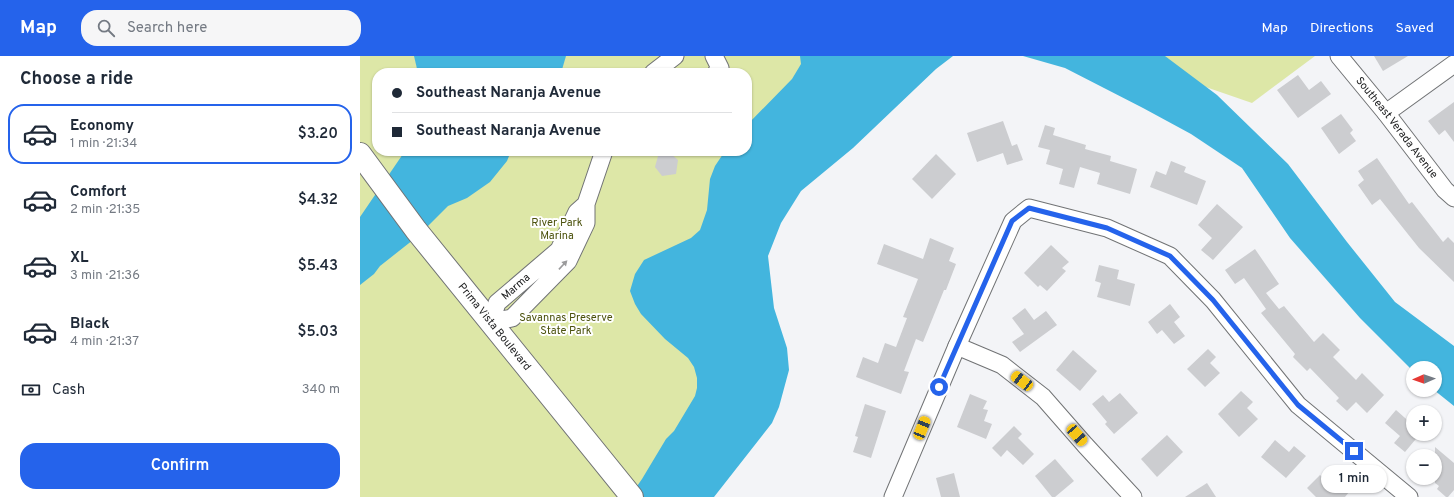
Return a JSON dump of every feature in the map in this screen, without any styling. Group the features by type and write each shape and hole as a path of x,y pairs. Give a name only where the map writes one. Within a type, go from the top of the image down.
{"main road":[{"name":"Prima Vista Boulevard","path":"360,154 416,230 492,322 632,497"}],"street":[{"path":"659,68 675,56"},
{"path":"714,56 720,68"},
{"name":"Southeast Verada Avenue","path":"1339,56 1386,113 1445,190 1454,198"},
{"path":"1386,113 1454,64"},
{"name":"Marma","path":"586,204 577,212 558,250 497,303 492,322 512,318 568,261 586,223 586,204 602,156"},
{"path":"893,497 1012,221 1029,208 1107,228 1170,256 1213,300 1298,405 1409,497"},
{"path":"531,274 543,286"},
{"path":"957,346 1002,365 1043,397 1133,497"}],"green space":[{"name":"Savannas Preserve State Park","path":"360,56 880,56 762,167 673,497 360,497"},
{"path":"1116,56 1315,56 1252,103"}],"water":[{"path":"414,56 566,56 562,68 417,68"},
{"path":"800,56 953,56 936,69 853,148 801,191 781,223 768,256 774,308 787,348 789,370 779,407 772,423 714,497 622,497 633,492 642,479 666,439 674,431 695,396 697,388 697,378 694,367 688,358 665,339 641,314 635,304 630,291 635,274 644,260 691,238 700,230 707,210 710,179 715,166 722,156 752,156 752,120 792,79 801,64"},
{"path":"1023,56 1165,56 1217,95 1288,164 1395,302 1454,346 1454,406 1442,396 1442,361 1406,361 1406,364 1360,318 1290,238 1242,168 1191,134 1065,68"},
{"path":"402,156 509,156 507,161 490,182 467,198 448,206 418,236 380,266 374,274 360,285 360,217"}],"building":[{"path":"1374,56 1408,56 1383,71"},
{"path":"1298,75 1309,90 1321,81 1331,94 1298,118 1277,90"},
{"path":"1454,102 1454,142 1445,130 1439,135 1428,121"},
{"path":"1341,114 1353,130 1350,133 1356,141 1339,154 1321,128"},
{"path":"1003,121 1012,146 1017,144 1023,160 1007,165 1003,153 977,162 967,133"},
{"path":"1045,125 1055,128 1053,135 1086,145 1085,149 1111,156 1110,161 1137,169 1130,194 1097,184 1100,173 1080,167 1074,188 1059,184 1063,169 1046,164 1050,150 1038,147"},
{"path":"936,154 956,174 932,199 912,179"},
{"path":"658,156 674,156 678,160 676,174 662,176 655,167"},
{"path":"1377,158 1409,204 1412,202 1443,242 1448,237 1454,243 1454,282 1419,248 1380,199 1372,205 1358,185 1364,180 1358,171"},
{"path":"1171,161 1186,167 1184,172 1206,181 1197,205 1150,187 1156,171 1166,175"},
{"path":"1217,204 1243,227 1213,260 1201,250 1212,238 1198,225"},
{"path":"930,238 954,248 949,261 956,264 923,342 916,339 904,371 909,372 901,394 856,377 863,357 878,363 885,343 896,347 907,318 903,317 918,279 877,264 884,244 923,259"},
{"path":"1051,245 1069,262 1062,268 1066,271 1047,291 1040,285 1038,287 1024,273"},
{"path":"1255,249 1279,284 1266,293 1279,309 1284,306 1314,342 1323,333 1340,350 1333,357 1356,380 1362,373 1384,395 1367,413 1356,402 1347,411 1336,401 1339,398 1310,368 1307,371 1293,357 1295,354 1261,313 1266,309 1244,278 1235,284 1225,270"},
{"path":"1099,265 1119,270 1117,279 1135,284 1130,306 1097,297 1101,283 1095,281"},
{"path":"1170,304 1180,317 1174,322 1185,336 1174,344 1162,330 1157,334 1148,322"},
{"path":"1025,308 1034,320 1046,311 1057,325 1020,352 1012,342 1024,334 1012,318"},
{"path":"1208,349 1216,357 1210,363 1220,373 1205,387 1187,369"},
{"path":"1073,350 1097,371 1080,391 1056,370"},
{"path":"1241,391 1253,402 1247,408 1258,419 1239,437 1218,414"},
{"path":"1120,393 1138,413 1114,434 1105,424 1107,422 1092,404 1103,395 1109,402"},
{"path":"970,394 987,401 983,409 988,410 984,421 992,424 986,439 957,427"},
{"path":"865,404 886,411 871,458 853,452 858,437 855,436"},
{"path":"1396,410 1406,419 1406,441 1414,441 1405,452 1394,443 1400,436 1385,423"},
{"path":"1014,426 1022,434 1018,438 1034,454 1023,465 1007,450 1001,457 992,448"},
{"path":"1167,435 1183,452 1157,477 1141,459"},
{"path":"1275,440 1289,452 1294,446 1306,456 1286,478 1261,457"},
{"path":"1442,453 1454,463 1454,490 1448,497 1446,497 1437,489 1439,486 1438,485 1442,485"},
{"path":"1055,459 1074,481 1055,497 1052,497 1035,476"},
{"path":"954,473 960,497 941,497 936,478"},
{"path":"1320,475 1332,486 1337,480 1349,492 1345,497 1316,497 1307,488"},
{"path":"1207,483 1216,497 1185,497"}],"route":[{"path":"939,387 1012,221 1029,208 1107,228 1170,256 1213,300 1298,405 1354,451"}],"park label":[{"name":"River Park Marina","path":"557,229"}]}
